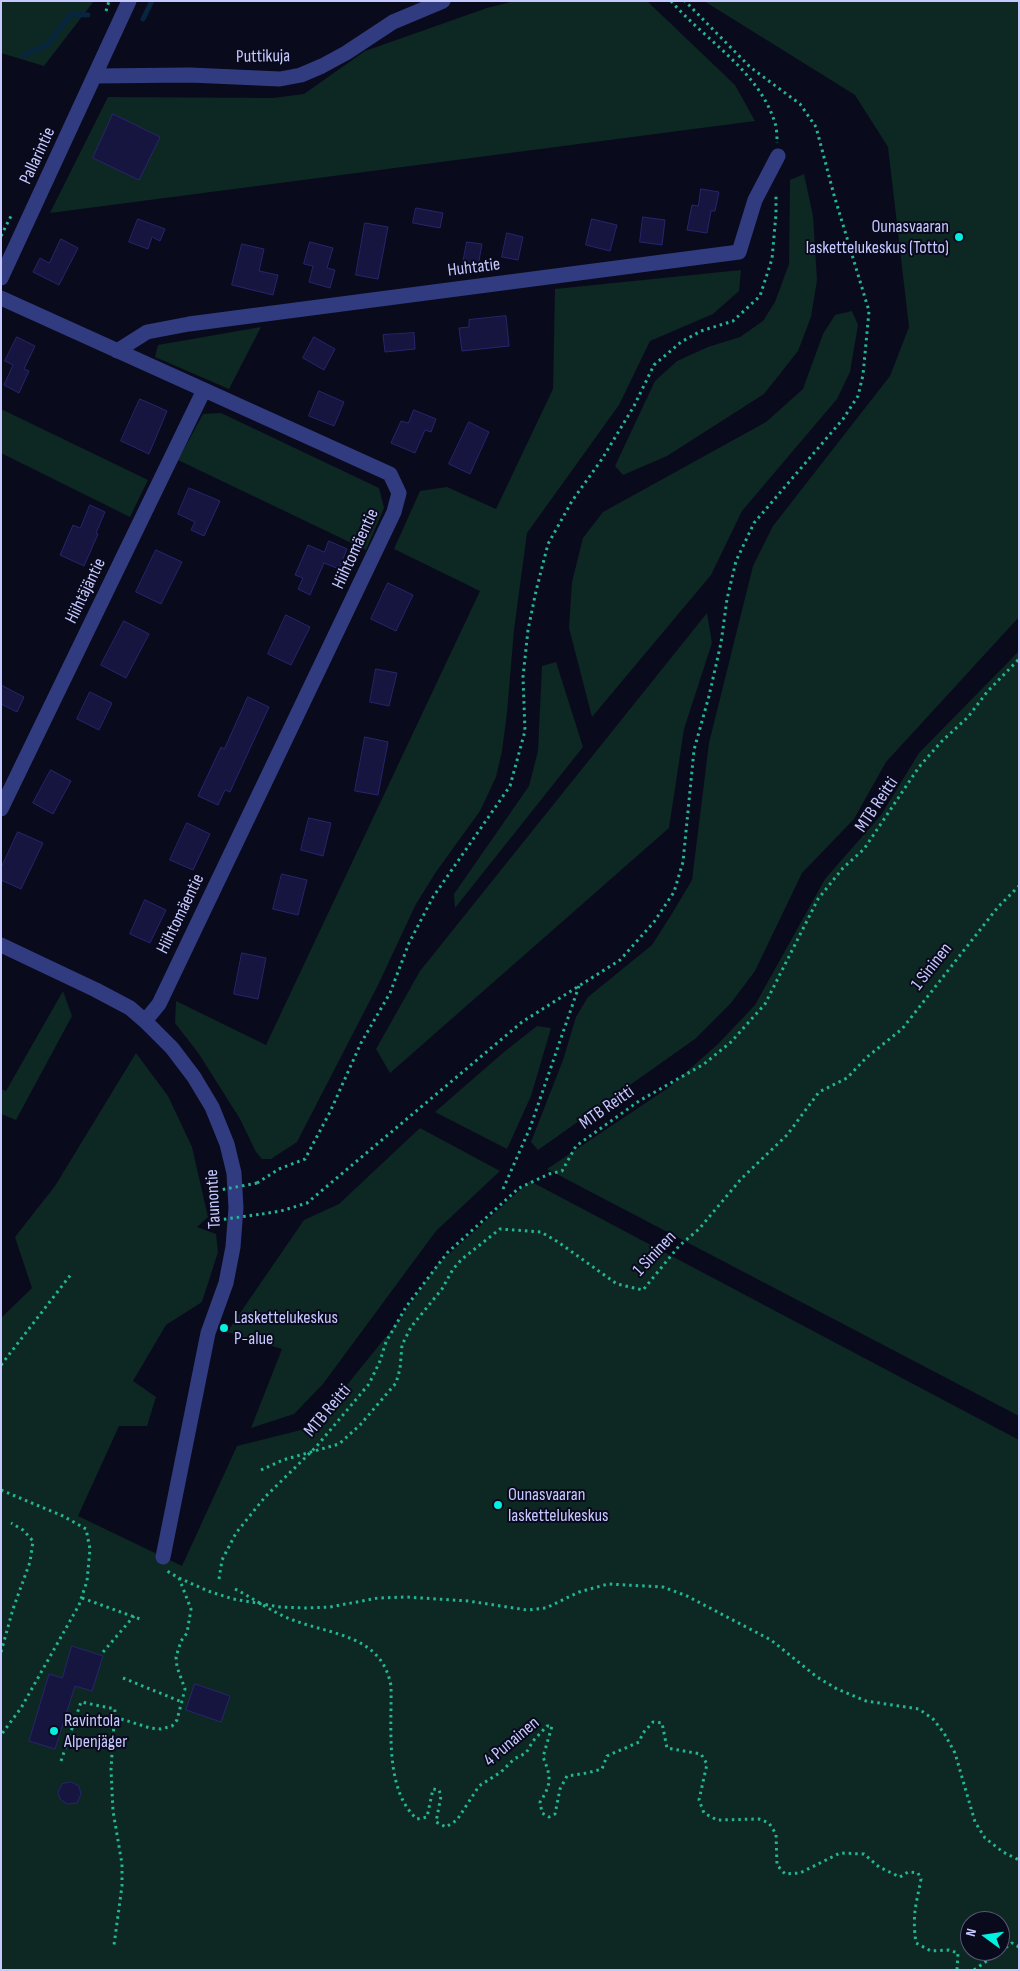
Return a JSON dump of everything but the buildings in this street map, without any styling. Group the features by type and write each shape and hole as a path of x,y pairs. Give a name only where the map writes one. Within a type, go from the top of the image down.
{"street":[{"name":"Pallarintie","path":"1,278 129,1"},
{"name":"Puttikuja","path":"95,76 190,75 280,79 301,75 346,53 393,22 443,1"},
{"name":"Huhtatie","path":"117,351 147,332 189,324 739,252 755,200 778,156"},
{"name":"Hiihtomäentie","path":"1,298 390,474 399,493 394,512 159,1004 145,1021"},
{"name":"Hiihtäjäntie","path":"1,808 204,390"},
{"name":"Taunontie","path":"1,944 130,1008 145,1021 172,1048 194,1077 212,1108 227,1144 234,1173 236,1208 234,1247 226,1283 208,1333 161,1562"}],"path":[{"path":"671,1 699,30 740,67 760,90 776,124 778,156"},
{"path":"212,1221 281,1211 306,1203 522,1022 620,960 654,922 674,892 684,862 694,750 721,643 727,599 736,561 754,523 844,419 858,396 863,376 869,311 834,195 816,127 800,104 750,67 685,1"},
{"path":"210,1192 257,1182 279,1169 305,1158 330,1112 361,1043 390,993 410,943 433,897 510,786 525,731 523,677 528,630 548,544 572,501 602,459 634,406 654,365 681,342 701,331 733,321 760,296 772,258 776,189"},
{"name":"MTB Reitti","path":"219,1580 222,1560 236,1533 265,1497 311,1452 369,1384 380,1361 386,1342 406,1306 447,1253 519,1188 549,1174 562,1171 576,1146 639,1102 704,1064 731,1042 764,1004 818,899 843,868 864,849 919,767 941,742 968,717 986,692 1019,659"},
{"name":"1 Sininen","path":"261,1470 283,1460 339,1444 360,1425 396,1383 402,1345 411,1327 442,1289 462,1260 500,1229 541,1232 617,1284 643,1290 679,1246 699,1229 742,1179 787,1135 819,1092 847,1078 867,1057 902,1029 998,907 1019,886"},
{"path":"504,1189 530,1128 579,986"},
{"path":"1,1365 72,1273"},
{"path":"1,1490 63,1516 86,1529 90,1549 87,1581 82,1598 62,1638 26,1700 1,1735"},
{"path":"1,1652 13,1609 30,1562 32,1542 23,1530 11,1523"},
{"path":"161,1562 179,1578 208,1591 233,1599 264,1605 313,1607 378,1598 406,1597 468,1601 527,1610 546,1608 579,1592 608,1584 636,1584 663,1587 687,1596 772,1640 817,1677 837,1689 866,1701 919,1709 932,1719 944,1733 955,1753 975,1822 985,1838 1003,1852 1019,1860"},
{"path":"115,1717 150,1728 161,1729 172,1726 177,1720 185,1689 177,1668 176,1657 181,1641 187,1633 191,1609 179,1578"},
{"name":"4 Punainen","path":"236,1589 293,1620 348,1636 361,1642 382,1662 389,1674 391,1686 391,1762 407,1811 417,1819 426,1817 433,1789 439,1790 441,1796 436,1822 446,1826 457,1820 479,1786 501,1772 514,1759 526,1753 533,1741 547,1726 552,1726 543,1757 550,1772 546,1792 540,1802 542,1813 549,1817 555,1814 560,1789 567,1776 602,1769 607,1756 639,1742 643,1733 653,1722 662,1723 667,1748 701,1754 707,1764 699,1800 704,1813 717,1820 759,1819 769,1823 776,1834 778,1865 785,1874 800,1873 840,1853 864,1854 879,1867 900,1877 908,1872 918,1873 921,1879 914,1905 913,1921 916,1943 931,1951 949,1950 958,1953 956,1970"},
{"path":"82,1598 140,1619"},
{"path":"103,1652 134,1616"},
{"path":"124,1678 182,1702"},
{"path":"61,1760 80,1702 115,1709 111,1769 113,1811 122,1864 122,1886 114,1945"},
{"path":"974,1970 1012,1943 1019,1947"}],"green space":[{"path":"1,1 94,1 44,66 1,53"},
{"path":"515,1 647,1 735,85 755,121 50,213 108,97 273,98 304,94 365,51 487,8"},
{"path":"704,1 1019,1 1019,617 886,762 854,819 802,873 755,971 731,1003 695,1039 538,1150 531,1142 563,1060 576,1017 588,997 652,945 692,880 709,743 753,566 773,526 890,376 909,327 888,147 855,95"},
{"path":"804,174 813,216 817,280 811,317 798,351 764,394 667,456 623,475 615,466 655,381 677,361 708,347 740,337 763,321 775,302 789,264 790,180"},
{"path":"741,270 739,291 713,314 650,341 619,405 527,533 514,630 507,713 502,751 496,777 480,811 436,872 416,904 378,985 297,1142 271,1159 262,1159 256,1152 240,1119 199,1054 175,1023 176,1001 266,1045 480,591 394,549 420,491 447,487 496,509 553,389 555,289"},
{"path":"852,311 858,325 850,372 837,399 742,511 711,575 592,717 569,628 572,582 583,538 603,512 766,422 803,389 823,334 835,315"},
{"path":"261,327 229,389 155,357 158,345"},
{"path":"1,409 148,480 130,517 1,453"},
{"path":"221,413 379,488 384,508 366,550 178,460 203,414"},
{"path":"707,613 712,643 684,729 669,828 390,1073 376,1049 420,971"},
{"path":"1019,651 1019,1416 547,1169 668,1088 718,1044 755,1005 825,879 881,815 919,753"},
{"path":"556,662 583,747 455,908 454,894 529,786 538,751 542,666"},
{"path":"63,991 72,1016 16,1120 1,1114 1,1089 6,1091"},
{"path":"537,1026 551,1028 531,1096 507,1149 435,1112 504,1052"},
{"name":"Ounasvaaran laskettelukeskus","path":"136,1053 168,1096 192,1147 208,1217 197,1227 216,1234 218,1252 202,1302 166,1325 133,1381 156,1397 147,1426 119,1426 78,1516 182,1566 237,1446 313,1427 393,1328 438,1264 530,1181 1019,1440 1019,1970 1,1970 1,1318 32,1288 15,1237 55,1186"},
{"path":"420,1128 500,1171 436,1231 323,1384 294,1414 251,1428 282,1349 227,1332 304,1220 339,1204"}],"waterway":[{"path":"143,19 152,1"},
{"path":"24,55 47,45 71,14 88,15"}],"place":[{"name":"Ounasvaaran laskettelukeskus (Totto)","path":"959,237"},
{"name":"Laskettelukeskus P-alue","path":"224,1328"},
{"name":"Ounasvaaran laskettelukeskus","path":"498,1505"},
{"name":"Ravintola Alpenjäger","path":"54,1731"}]}
